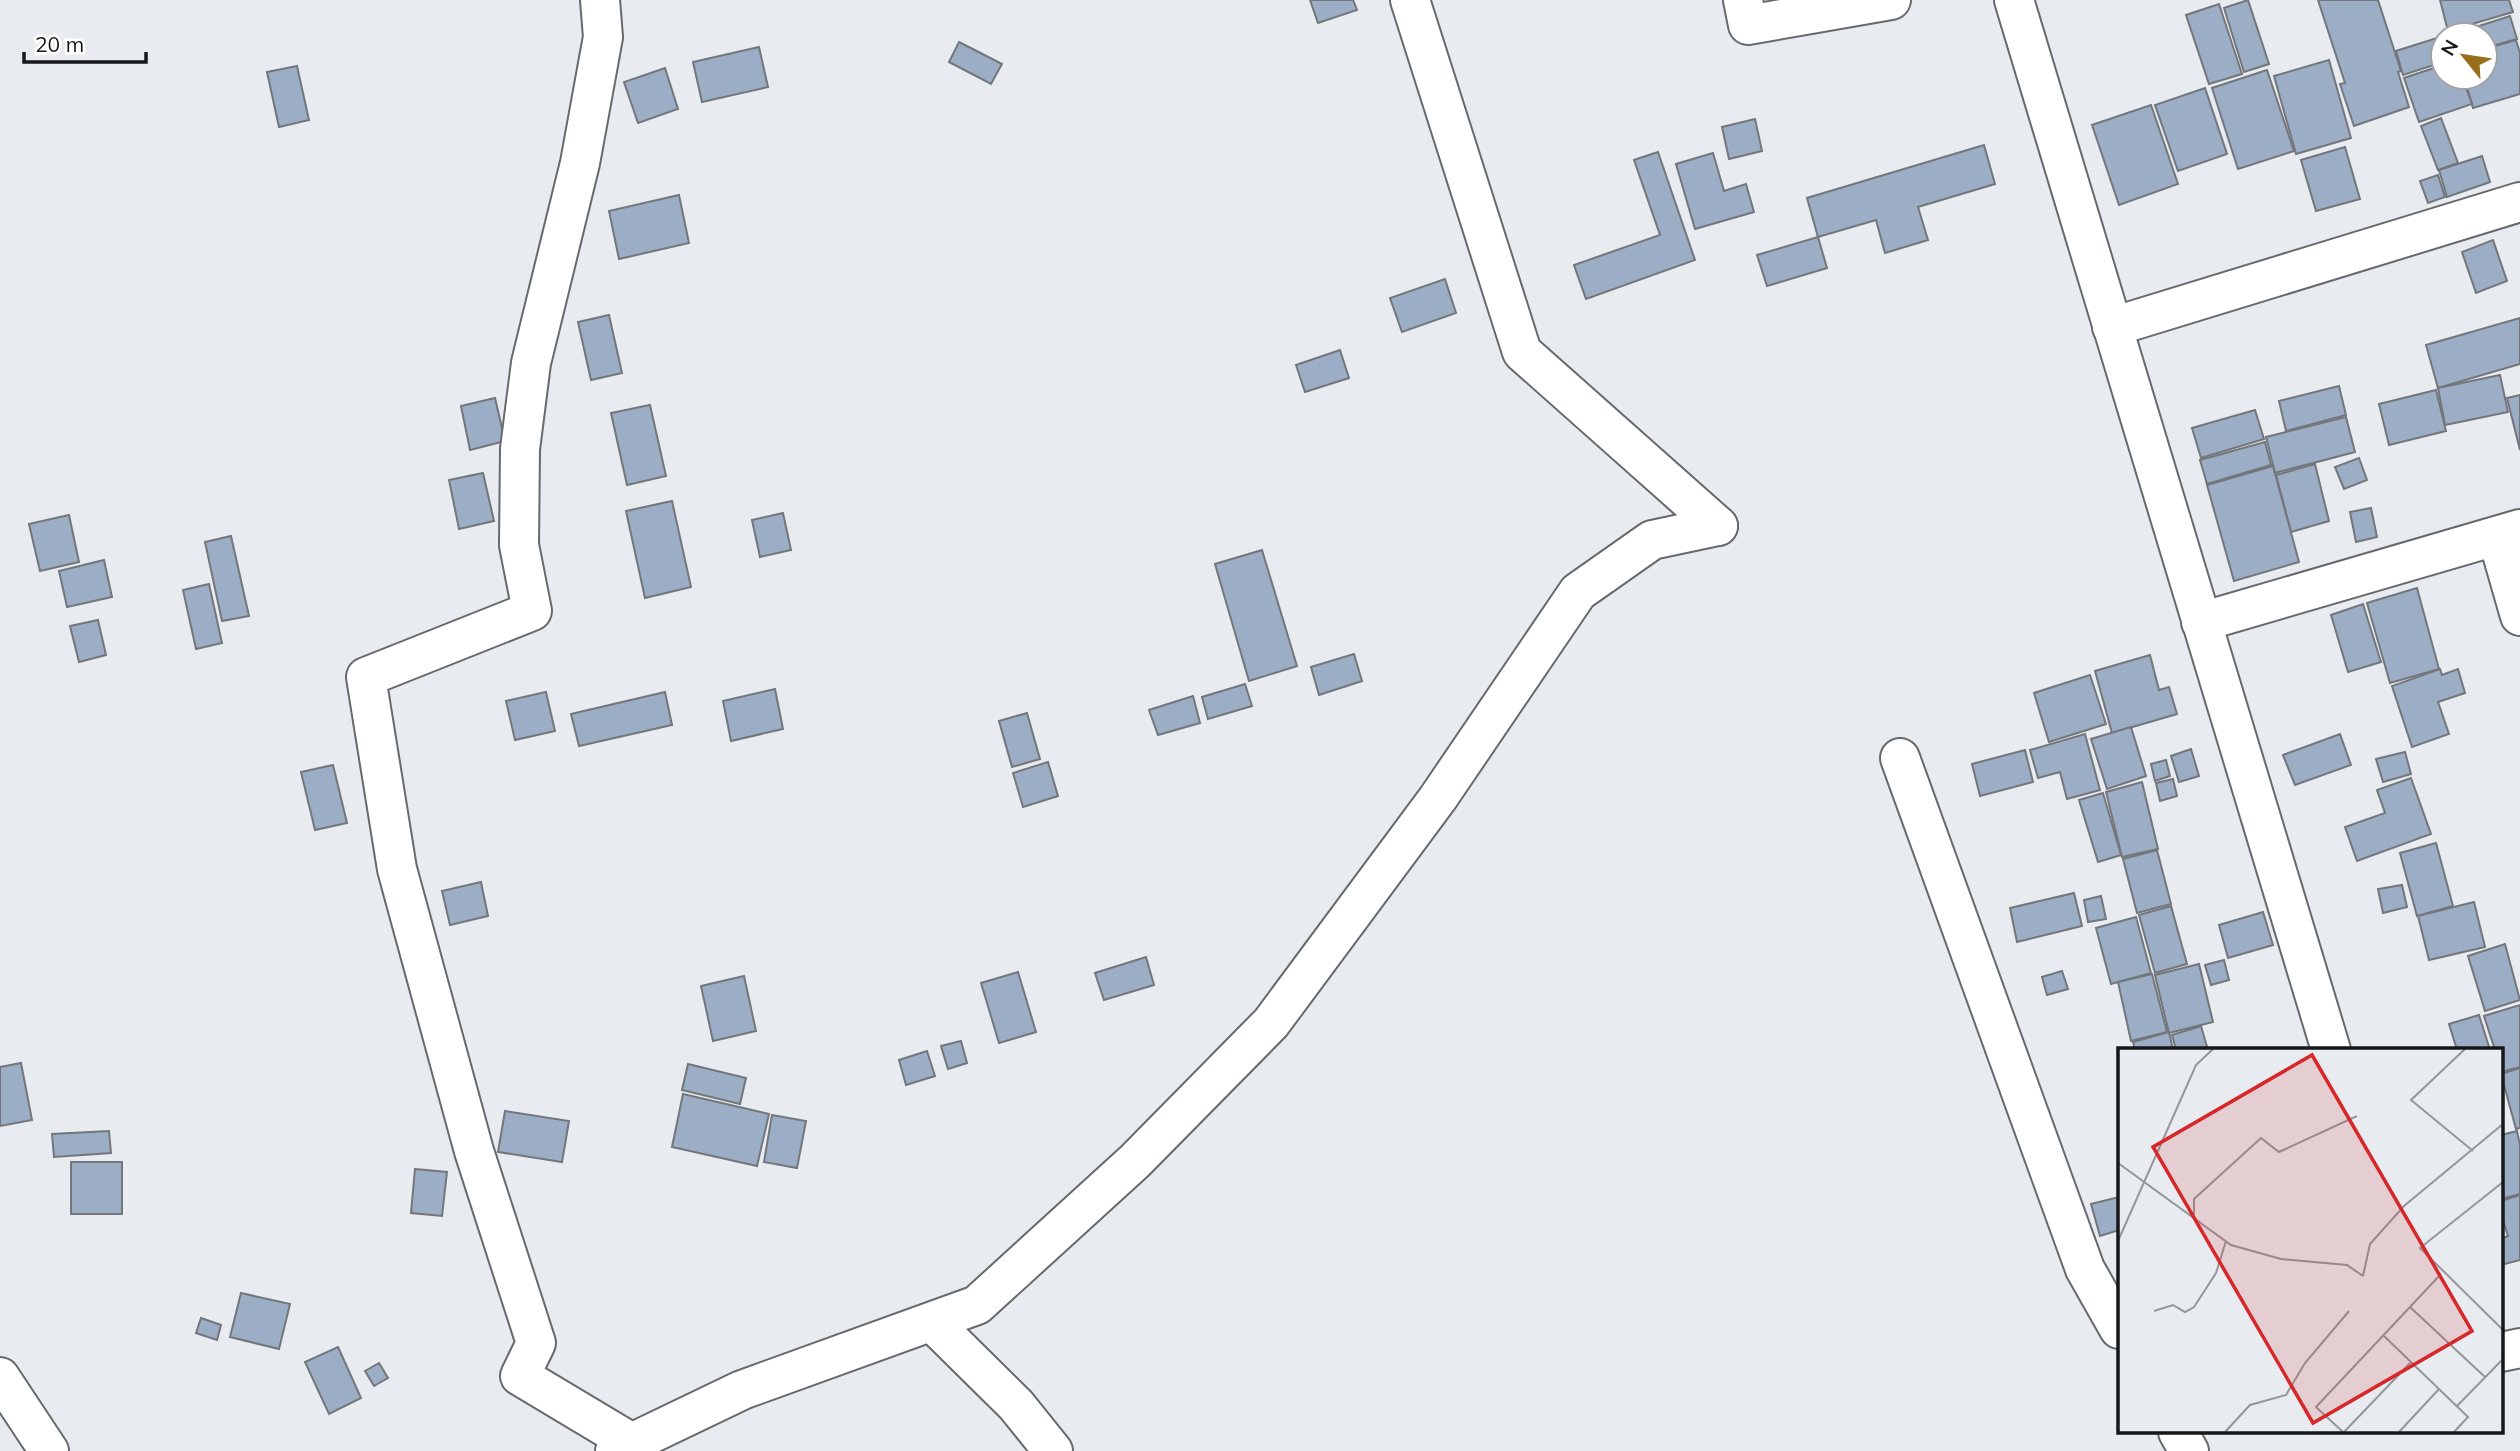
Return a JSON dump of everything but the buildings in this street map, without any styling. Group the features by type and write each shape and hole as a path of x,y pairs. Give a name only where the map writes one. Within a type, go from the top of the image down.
{"street":[{"path":"600,0 603,37 580,163 531,363 520,449 519,545 532,611 366,677 397,869 474,1151 536,1343 520,1376 624,1447 742,1391 977,1305 1135,1161 1271,1023 1438,798 1578,592 1652,540 1718,526 1522,352 1409,0"},
{"path":"1743,0 1748,25 1891,0"},
{"path":"2014,0 2329,1048"},
{"path":"2112,327 2520,202"},
{"path":"2201,622 2508,533 2520,616"},
{"path":"1900,758 2085,1269 2118,1327"},
{"path":"932,1322 1016,1405 1053,1451"},
{"path":"2502,1352 2520,1348"},
{"path":"0,1377 49,1451"},
{"path":"2179,1434 2189,1451"}]}
